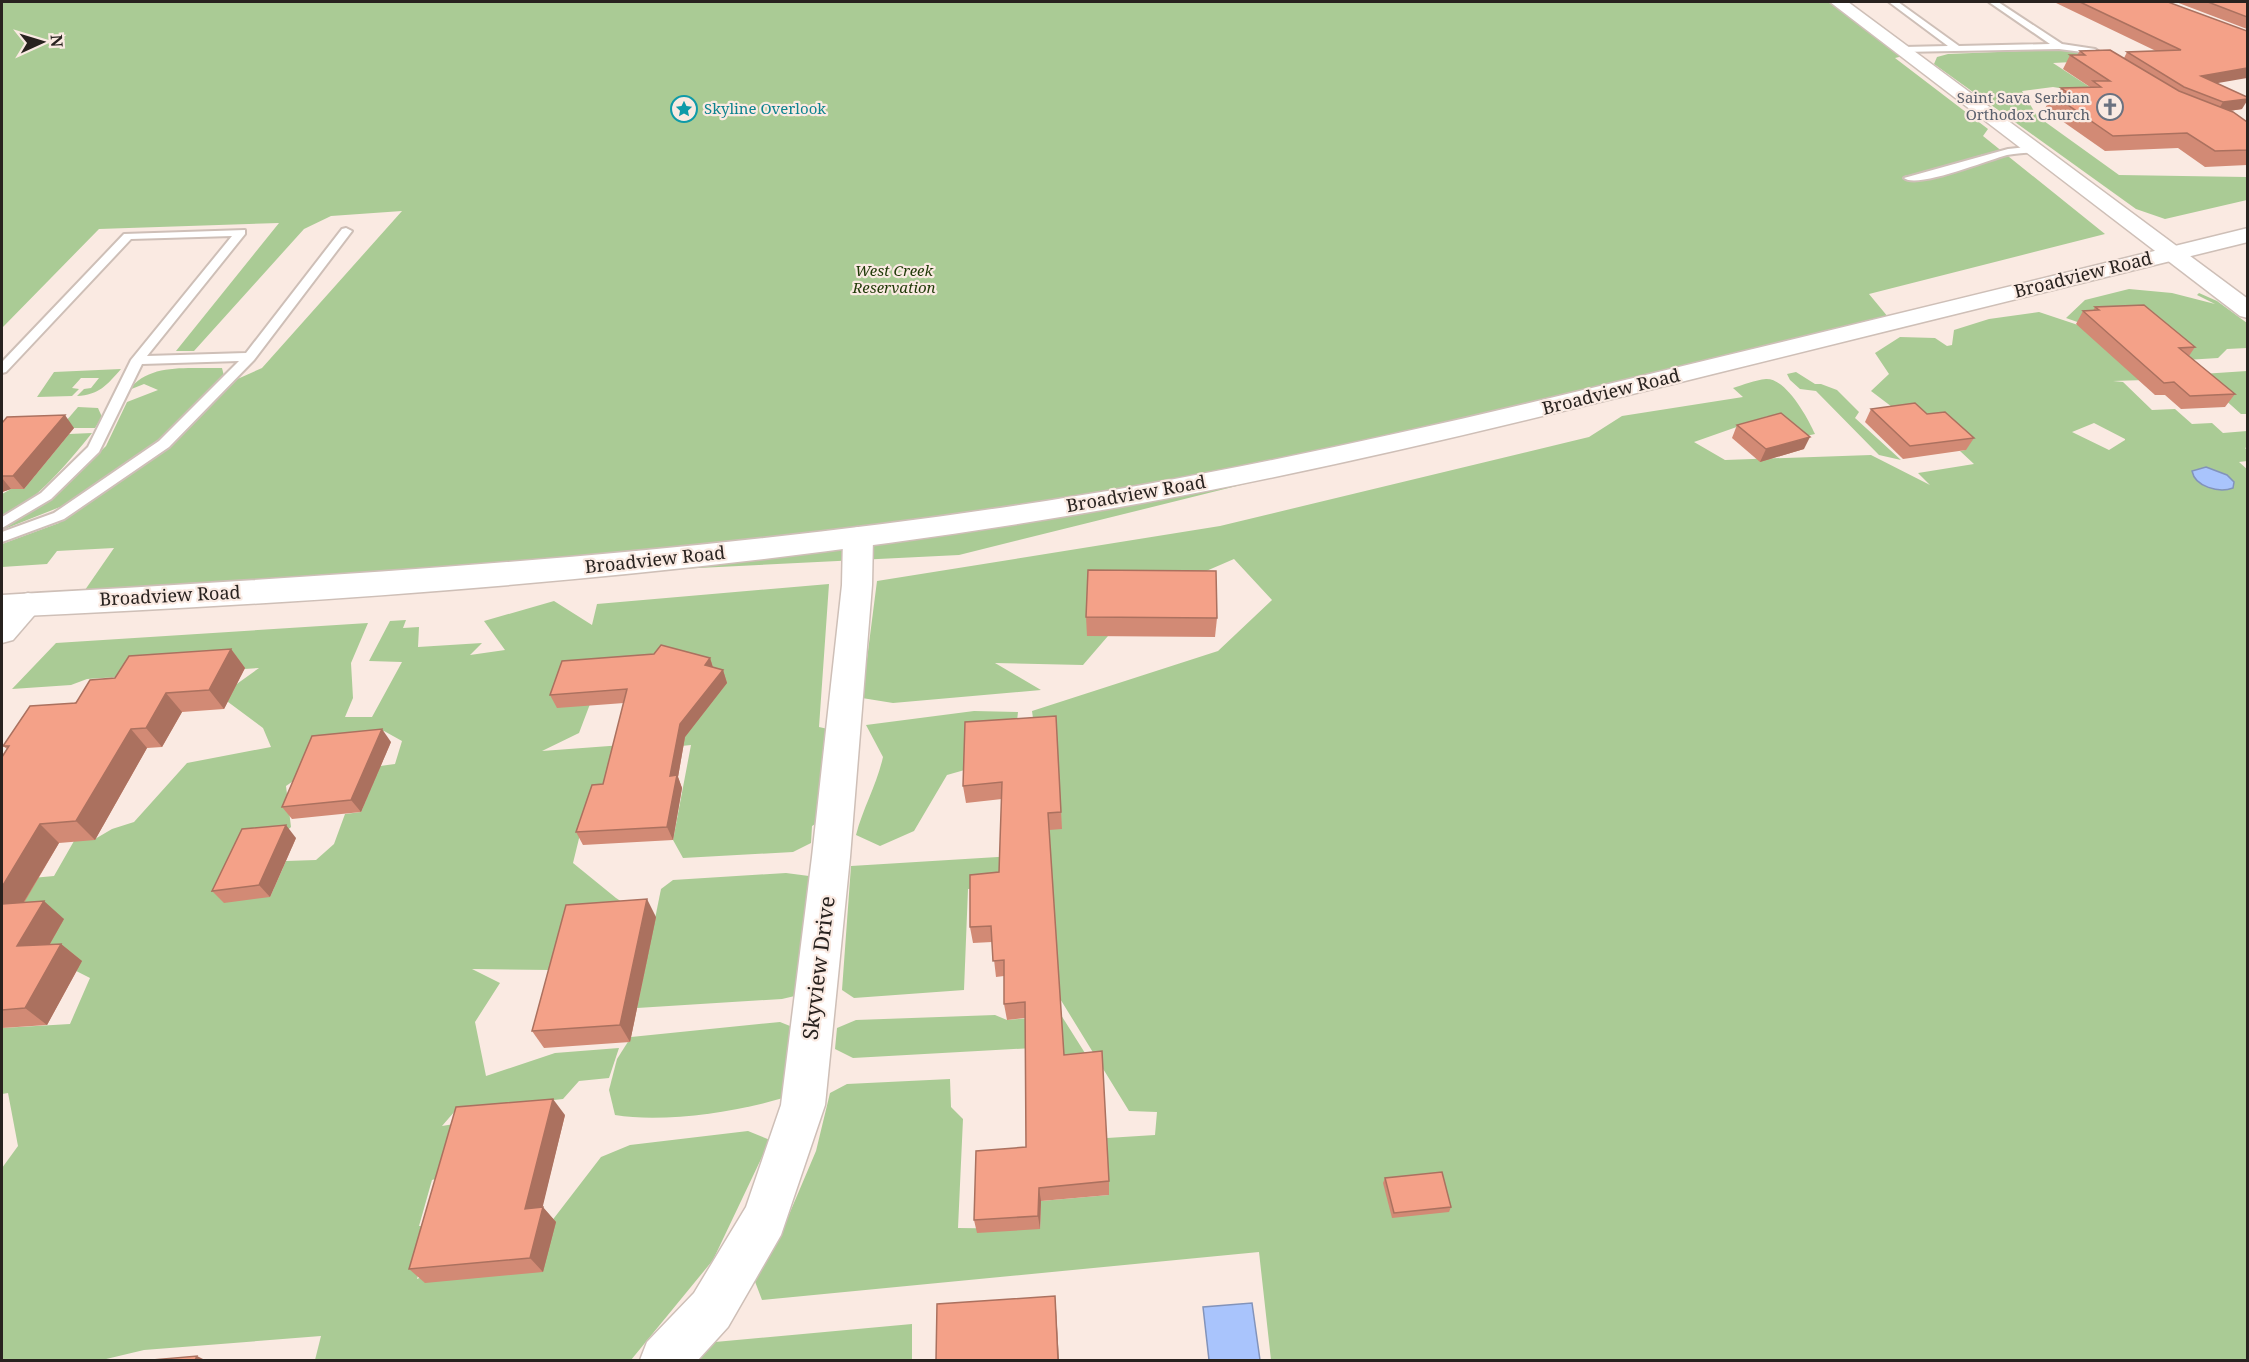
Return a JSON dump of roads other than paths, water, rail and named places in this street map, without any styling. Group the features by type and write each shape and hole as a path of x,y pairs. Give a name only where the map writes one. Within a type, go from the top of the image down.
{"main road":[{"path":"1838,2 2036,149 2247,311"},
{"name":"Broadview Road","path":"15,605 472,577 692,557 858,537 1131,496 1337,457 1550,407 2247,235"},
{"name":"Skyview Drive","path":"665,1360 711,1310 765,1219 803,1105 831,857 857,585 858,537"},
{"path":"2,632 15,605"}],"lane":[{"path":"1893,2 1958,49"},
{"path":"1993,2 2060,46"},
{"path":"1904,51 2060,46 2092,51 2113,64"},
{"path":"1909,178 1926,176 2008,152 2036,149"},
{"path":"2,537 59,516 164,444 250,357 346,231"},
{"path":"2,369 128,236 241,232 137,360 94,449 46,496 2,523"},
{"path":"137,360 250,357"}],"water":[{"path":"2206,467 2227,475 2234,482 2233,488 2221,490 2203,485 2194,477 2192,471"},
{"path":"1252,1303 1260,1360 1209,1360 1203,1307"}],"place":[{"name":"Saint Sava Serbian Orthodox Church","path":"2110,107"},
{"name":"Skyline Overlook","path":"684,109"}],"park label":[{"name":"West Creek Reservation","path":"894,280"}]}
